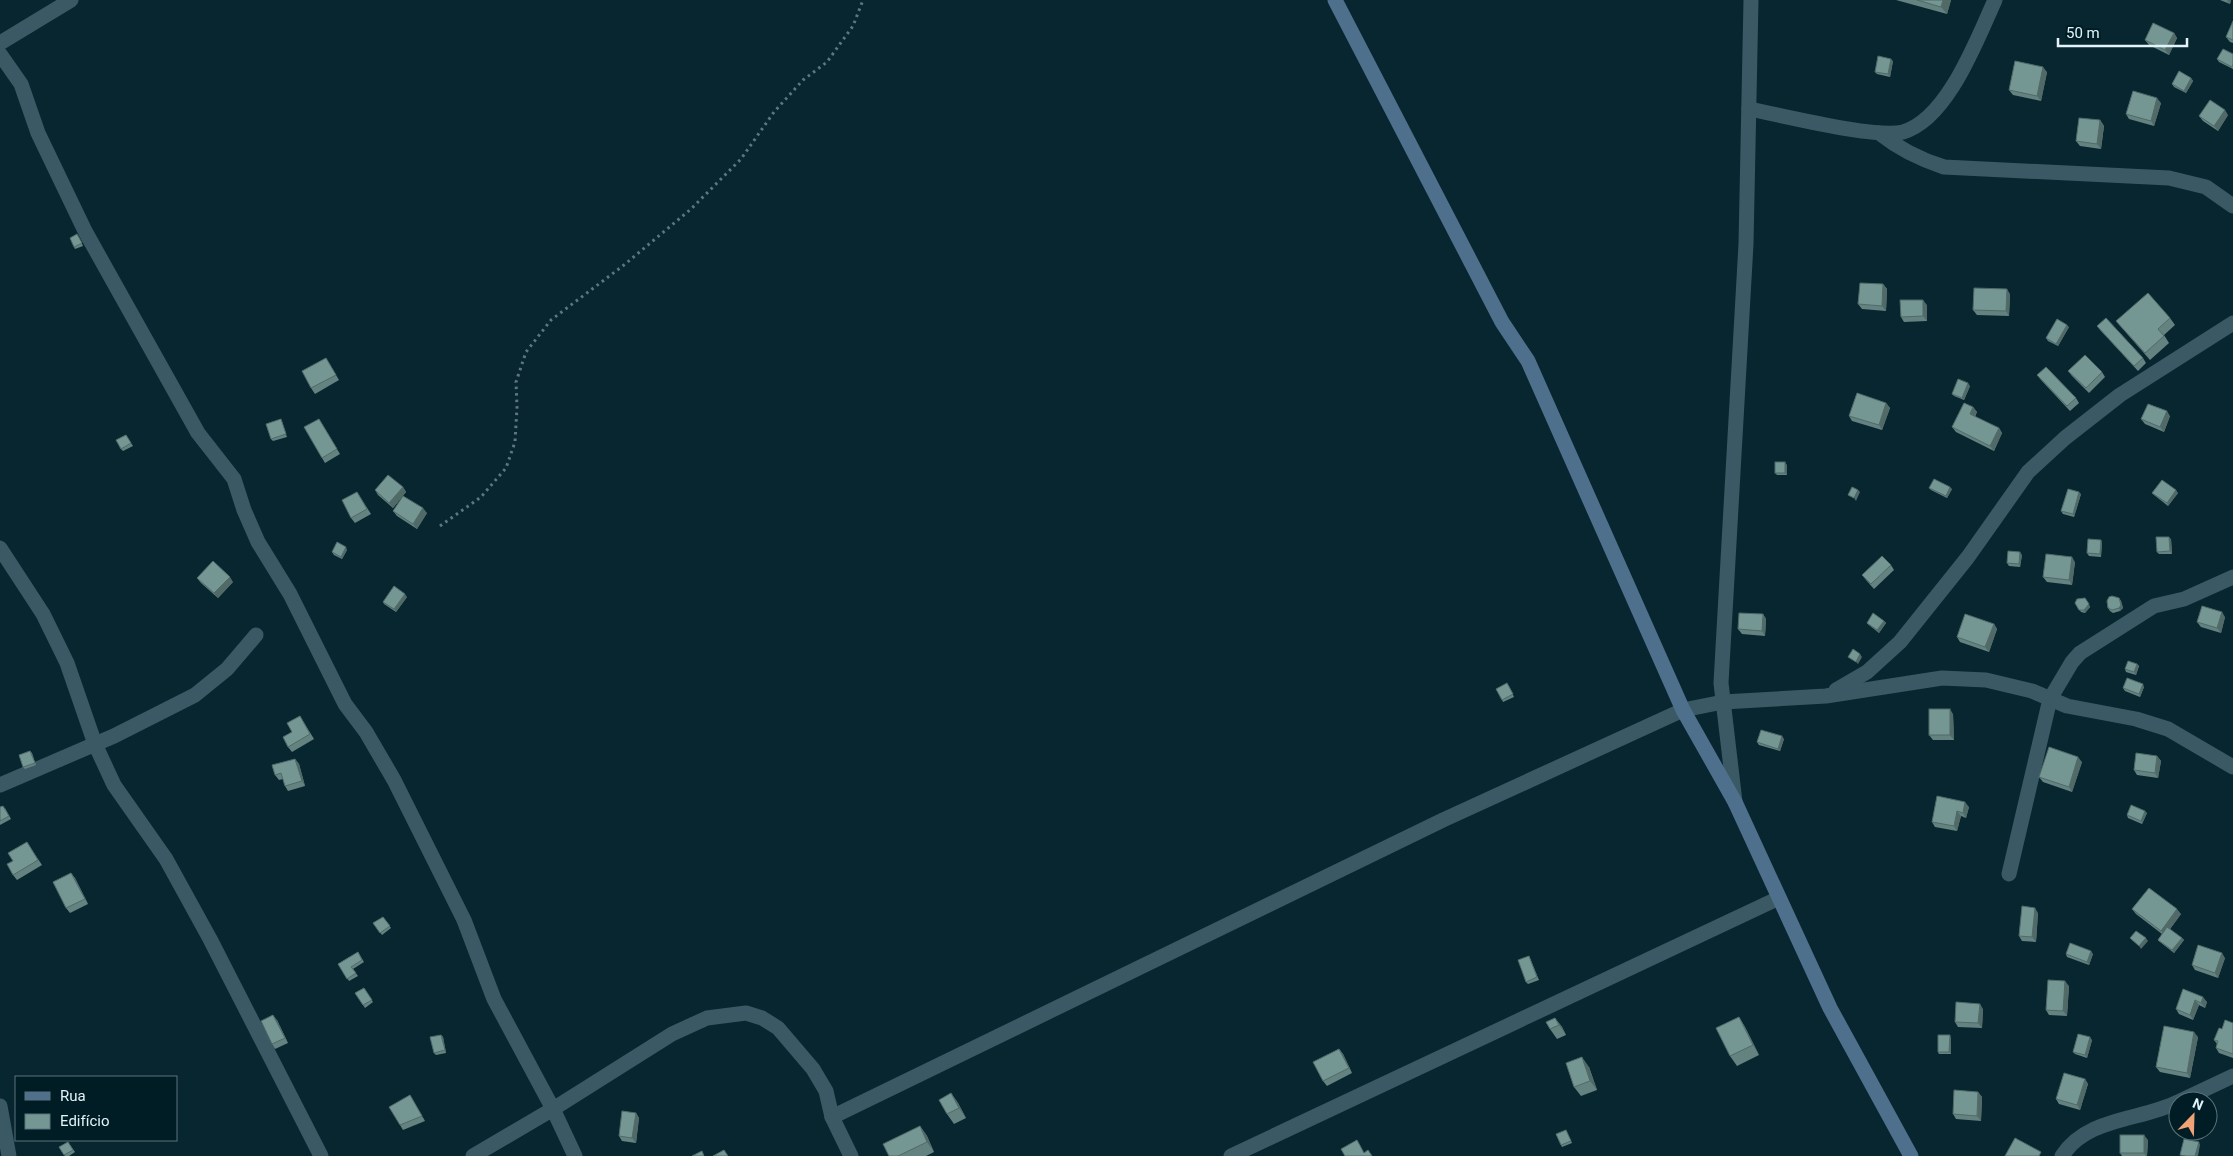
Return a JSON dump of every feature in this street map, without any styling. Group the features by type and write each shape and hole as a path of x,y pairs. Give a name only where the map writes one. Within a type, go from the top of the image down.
{"street":[{"path":"0,43 71,0"},
{"path":"1335,0 1502,322 1528,361 1683,710 1735,802 1830,1008 1911,1156"},
{"path":"1735,802 1721,683 1746,244 1751,0"},
{"path":"1749,108 1879,133 1902,132 1915,127 1929,116 1964,66 1995,0"},
{"path":"0,54 21,84 38,132 86,231 198,432 234,479 244,510 258,542 290,594 345,704 366,732 394,780 464,920 494,1000 554,1109 575,1156"},
{"path":"1879,133 1897,148 1925,161 1944,167 2169,178 2206,187 2233,206"},
{"path":"1826,696 1867,672 1900,642 1968,557 2028,472 2065,438 2120,395 2233,323"},
{"path":"0,548 43,614 67,663 95,744 114,785 166,859 210,939 321,1156"},
{"path":"2008,874 2050,699 2072,662 2080,653 2154,606 2184,599 2233,577"},
{"path":"0,785 95,744 195,695 227,669 256,635"},
{"path":"832,1117 1443,820 1683,710 1724,702 1826,696 1942,678 1986,680 2032,691 2067,706 2136,719 2168,729 2233,767"},
{"path":"1231,1156 1779,898"},
{"path":"474,1156 554,1109 672,1034 707,1018 746,1013 762,1018 778,1028 793,1043 813,1069 826,1091 832,1117 852,1156"},
{"path":"2202,1091 2233,1076"},
{"path":"0,1106 9,1156"},
{"path":"2062,1156 2075,1140 2093,1130 2168,1108"}],"path":[{"path":"440,526 481,497 506,468 515,442 516,382 526,352 551,320 624,265 691,209 741,159 774,112 803,80 827,62 853,26 863,0"}],"building":[{"path":"1917,0 1943,0 1941,7"},
{"path":"2233,21 2233,40 2226,37"},
{"path":"2153,23 2174,33 2165,50 2145,40"},
{"path":"2223,49 2233,54 2232,67 2217,59"},
{"path":"1878,56 1891,59 1888,74 1875,72"},
{"path":"2015,61 2043,67 2037,96 2009,90"},
{"path":"2179,71 2191,78 2184,91 2172,84"},
{"path":"2133,91 2157,98 2151,121 2126,114"},
{"path":"2210,100 2225,110 2214,126 2199,116"},
{"path":"2079,118 2100,120 2097,144 2076,141"},
{"path":"77,234 82,243 74,247 70,238"},
{"path":"1860,283 1883,284 1882,306 1858,304"},
{"path":"1974,288 2007,289 2006,311 1973,310"},
{"path":"2148,293 2170,318 2158,329 2164,336 2145,353 2116,321"},
{"path":"1900,300 1923,300 1923,316 1901,317"},
{"path":"2106,318 2143,358 2134,366 2097,326"},
{"path":"2057,319 2067,325 2056,344 2046,338"},
{"path":"2085,355 2102,372 2086,388 2068,371"},
{"path":"326,358 336,375 311,388 302,371"},
{"path":"2046,367 2076,398 2067,406 2037,375"},
{"path":"1958,379 1968,383 1962,398 1952,394"},
{"path":"1857,393 1886,403 1879,425 1849,416"},
{"path":"1964,403 1973,407 1970,414 1999,428 1990,446 1952,427"},
{"path":"2148,404 2167,411 2160,427 2141,419"},
{"path":"281,419 286,434 271,439 266,424"},
{"path":"319,419 337,449 322,458 304,427"},
{"path":"126,435 131,443 121,449 116,440"},
{"path":"1775,462 1785,462 1785,473 1775,473"},
{"path":"388,475 403,487 389,503 375,490"},
{"path":"1934,479 1950,487 1946,496 1929,488"},
{"path":"2162,480 2176,490 2167,503 2152,493"},
{"path":"1852,487 1858,490 1854,498 1848,495"},
{"path":"2068,489 2079,492 2073,514 2061,511"},
{"path":"357,492 367,509 351,518 342,500"},
{"path":"403,496 423,508 413,524 393,511"},
{"path":"2156,537 2169,537 2170,551 2157,552"},
{"path":"2088,539 2101,540 2100,554 2087,553"},
{"path":"337,542 346,547 341,557 332,552"},
{"path":"2008,551 2020,552 2019,564 2007,563"},
{"path":"2046,554 2072,557 2069,580 2043,577"},
{"path":"1882,556 1891,565 1871,584 1862,575"},
{"path":"213,561 230,577 214,593 197,578"},
{"path":"394,586 405,594 394,609 383,602"},
{"path":"2112,596 2119,598 2121,605 2119,608 2112,610 2108,608 2107,601"},
{"path":"2085,598 2089,604 2084,610 2079,610 2075,603 2077,599"},
{"path":"2202,606 2222,612 2217,628 2197,622"},
{"path":"1739,613 1763,614 1762,631 1738,629"},
{"path":"1873,613 1884,621 1877,630 1867,623"},
{"path":"1965,614 1994,624 1985,647 1957,637"},
{"path":"1853,649 1860,654 1856,662 1848,657"},
{"path":"2128,661 2137,664 2134,672 2125,669"},
{"path":"2127,678 2143,684 2139,694 2123,688"},
{"path":"1507,683 1513,694 1502,700 1496,689"},
{"path":"1929,709 1950,709 1950,735 1929,735"},
{"path":"300,716 310,734 288,747 283,737 292,732 287,723"},
{"path":"1761,730 1782,736 1778,749 1757,742"},
{"path":"2049,747 2078,757 2069,787 2039,777"},
{"path":"30,751 35,763 23,767 19,755"},
{"path":"2136,753 2157,756 2155,773 2134,770"},
{"path":"295,759 302,781 285,786 281,773 275,775 272,765"},
{"path":"1937,796 1965,802 1963,813 1957,811 1954,826 1932,822"},
{"path":"2131,805 2145,811 2141,821 2127,815"},
{"path":"3,806 9,816 0,821 0,807"},
{"path":"27,842 38,860 13,875 7,864 13,861 8,853"},
{"path":"71,873 85,899 66,908 53,882"},
{"path":"2149,888 2177,909 2161,931 2132,909"},
{"path":"2022,906 2035,908 2032,937 2019,936"},
{"path":"383,917 390,926 380,933 373,923"},
{"path":"2167,927 2182,938 2172,950 2158,940"},
{"path":"2136,931 2146,938 2139,946 2130,938"},
{"path":"2070,943 2091,951 2087,962 2066,954"},
{"path":"2198,945 2222,953 2215,973 2192,965"},
{"path":"358,952 362,960 351,967 356,973 347,979 338,964"},
{"path":"1529,956 1537,977 1526,982 1518,960"},
{"path":"2048,980 2065,981 2063,1011 2046,1010"},
{"path":"364,988 372,1000 363,1005 355,993"},
{"path":"2183,989 2203,997 2201,1003 2195,1000 2190,1015 2176,1009"},
{"path":"1956,1002 1980,1004 1978,1023 1955,1022"},
{"path":"273,1015 285,1038 272,1044 261,1021"},
{"path":"1739,1017 1753,1045 1730,1056 1716,1028"},
{"path":"1555,1018 1559,1025 1550,1029 1546,1022"},
{"path":"2225,1020 2233,1023 2233,1054 2216,1048 2218,1041 2214,1040 2219,1028 2222,1029"},
{"path":"2164,1026 2194,1032 2187,1073 2156,1067"},
{"path":"2078,1034 2090,1037 2085,1055 2073,1052"},
{"path":"441,1035 445,1050 434,1053 430,1037"},
{"path":"1938,1035 1950,1035 1949,1052 1938,1052"},
{"path":"1339,1049 1349,1068 1323,1081 1313,1062"},
{"path":"1582,1057 1590,1081 1574,1087 1566,1063"},
{"path":"2064,1073 2085,1079 2077,1105 2056,1099"},
{"path":"1954,1090 1978,1092 1977,1116 1953,1114"},
{"path":"951,1093 959,1108 947,1114 939,1100"},
{"path":"410,1095 422,1116 400,1125 389,1107"},
{"path":"622,1111 636,1113 632,1138 619,1136"},
{"path":"920,1126 927,1142 898,1156 889,1156 883,1144"},
{"path":"1566,1130 1571,1141 1561,1145 1556,1134"},
{"path":"2120,1135 2144,1135 2144,1153 2120,1153"},
{"path":"2015,1138 2041,1152 2039,1156 2005,1156"},
{"path":"1357,1140 1364,1153 1368,1150 1372,1156 1345,1156 1341,1149"},
{"path":"2184,1141 2199,1142 2195,1156 2180,1155"},
{"path":"68,1142 73,1150 64,1155 59,1147"},
{"path":"724,1150 728,1156 713,1156"},
{"path":"702,1151 704,1156 692,1156"}]}
